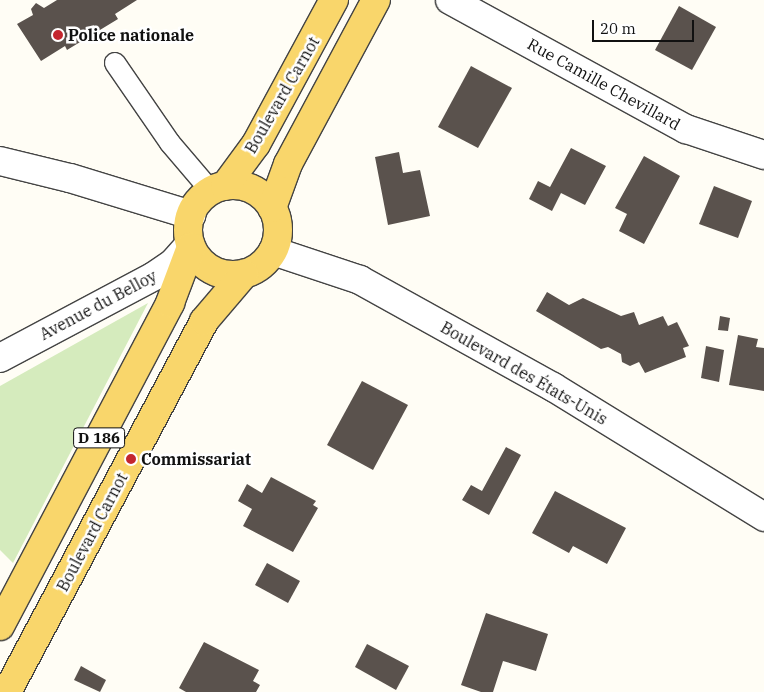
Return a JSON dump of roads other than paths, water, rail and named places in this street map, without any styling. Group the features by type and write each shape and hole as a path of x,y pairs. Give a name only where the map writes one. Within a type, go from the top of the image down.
{"main road":[{"name":"Boulevard Carnot","path":"218,188 256,144 334,0"},
{"path":"272,208 288,164 376,0"},
{"path":"218,188 249,188 262,196 272,208 278,229 273,251 261,266 244,274 226,275 210,269 190,246 188,229 191,215 199,201 218,188"},
{"name":"D 186","path":"0,626 170,302 190,246"},
{"name":"Boulevard Carnot","path":"8,692 204,321 244,274"}],"street":[{"name":"Rue Camille Chevillard","path":"450,0 686,129 764,155"},
{"path":"0,161 70,178 191,215"},
{"name":"Avenue du Belloy","path":"0,358 154,276 173,263 190,246"},
{"name":"Boulevard des États-Unis","path":"273,251 360,280 553,387 764,517"}],"lane":[{"path":"115,63 170,143 218,188"}],"place":[{"name":"Police nationale","path":"58,35"},
{"name":"Commissariat","path":"131,459"}]}
